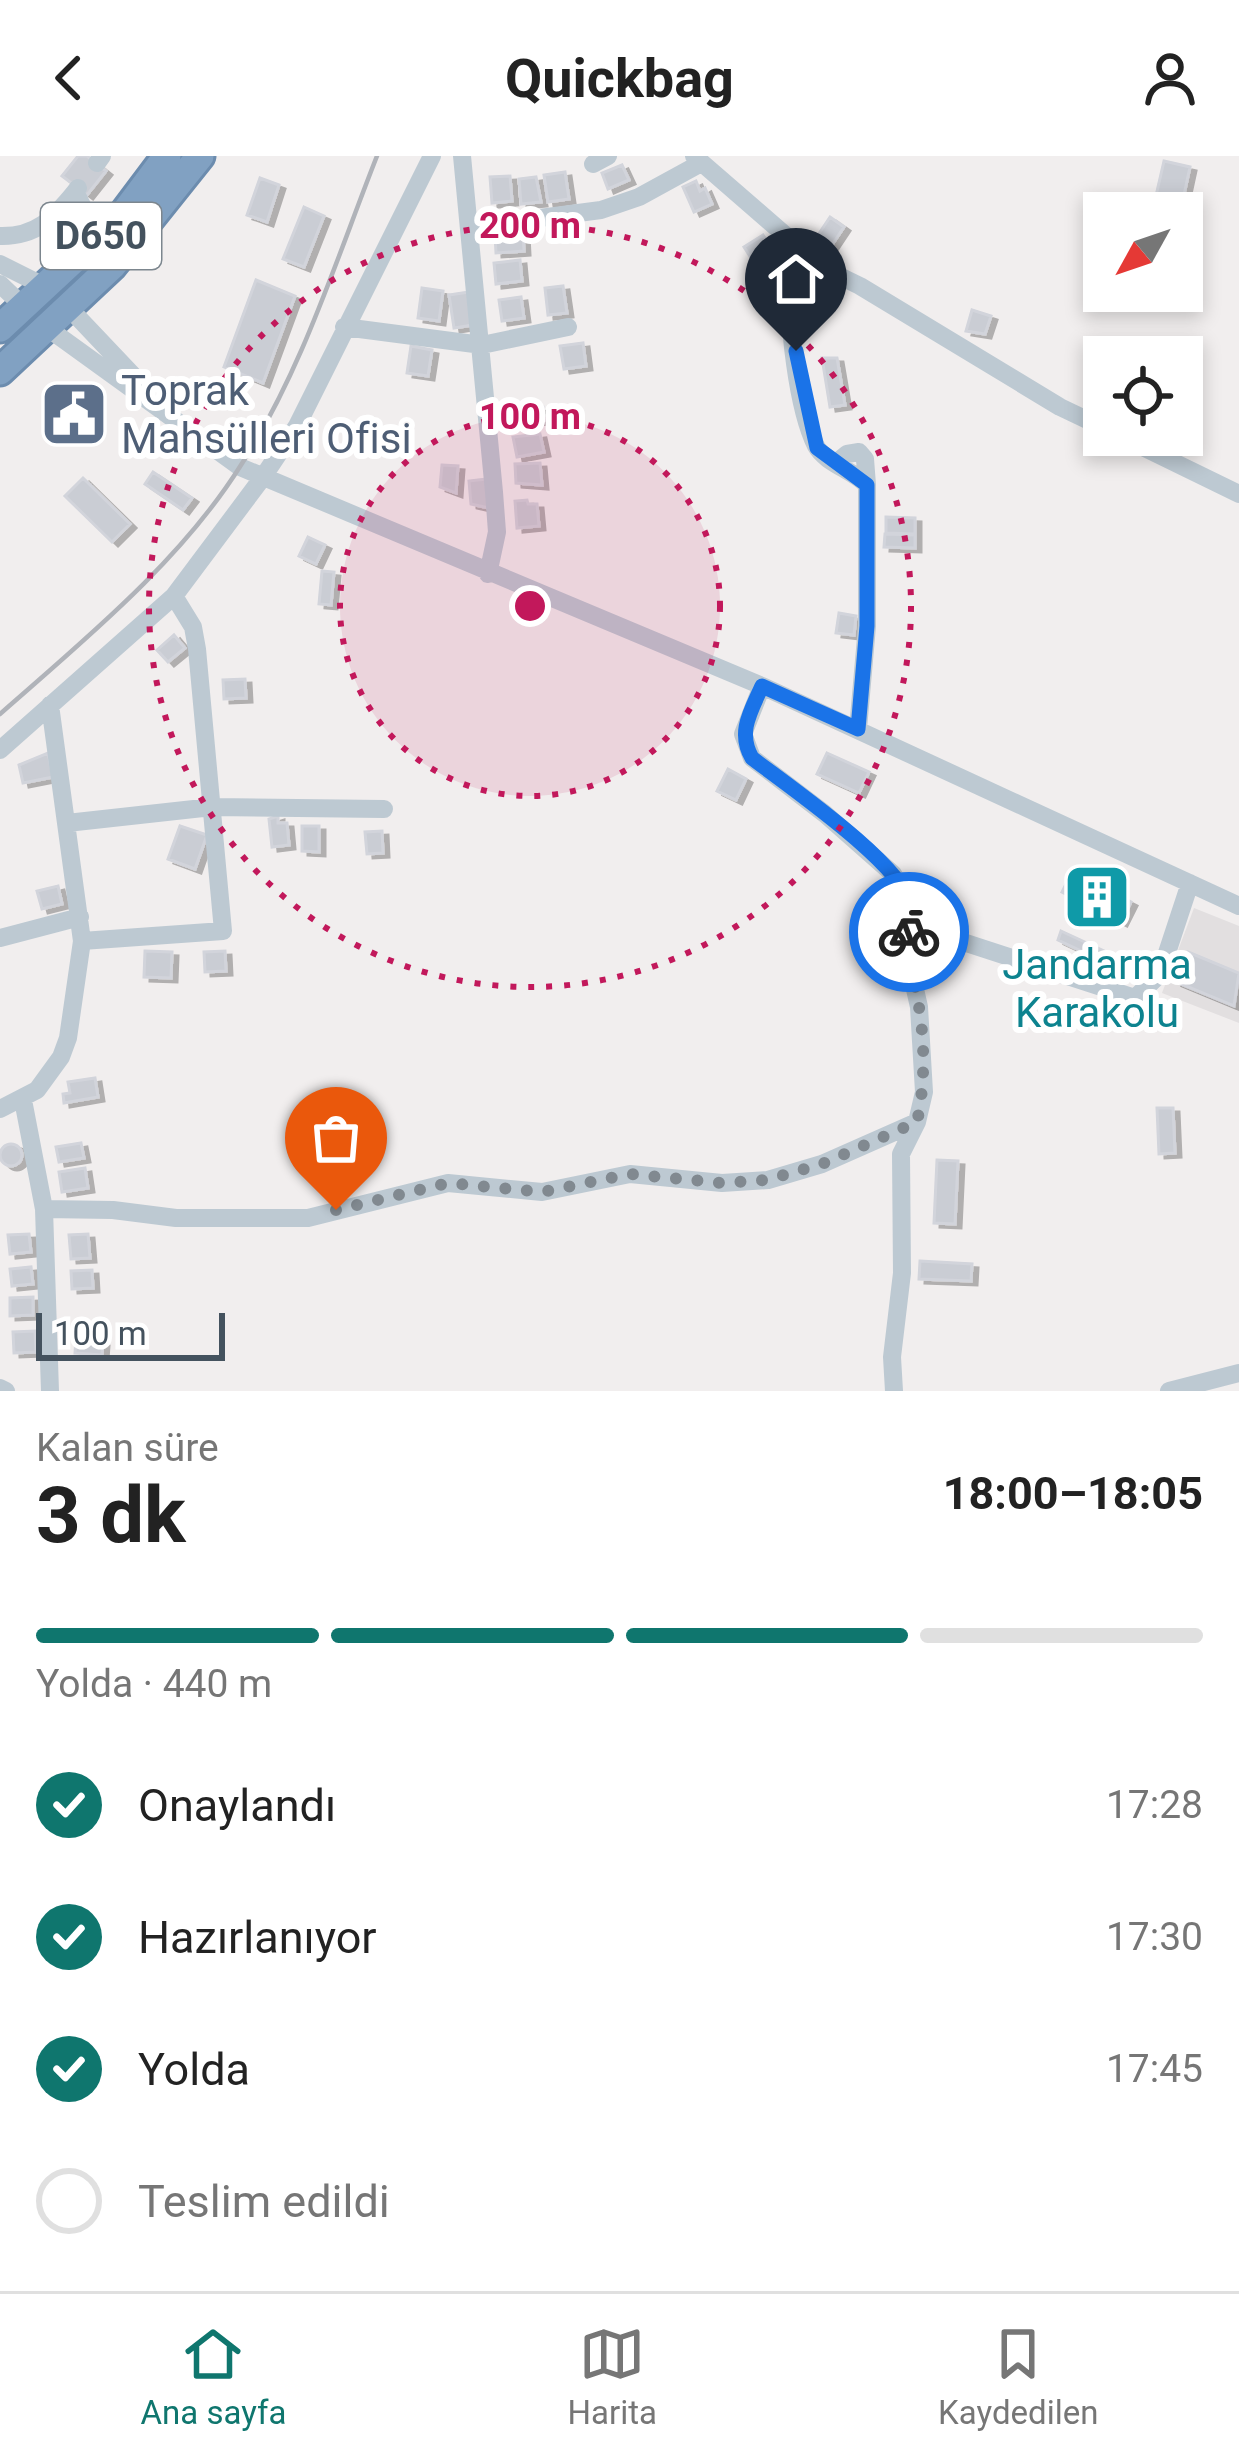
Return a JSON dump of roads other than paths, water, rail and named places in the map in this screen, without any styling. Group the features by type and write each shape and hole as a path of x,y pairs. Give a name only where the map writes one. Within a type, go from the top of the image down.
{"highway":[{"name":"D650","path":"0,328 8,294 46,286 125,212 167,156"},
{"name":"D650","path":"0,371 60,319 142,232 200,156"},
{"path":"46,286 60,319"},
{"path":"8,294 60,319"}],"street":[{"path":"0,750 174,596 262,477 297,426 432,156"},
{"path":"462,156 497,532 488,574"},
{"path":"470,227 601,209 639,197 698,159 823,268 1083,418"},
{"path":"0,236 26,234 44,225 77,190 99,238"},
{"path":"803,253 792,276 791,315 801,388 817,448 867,485 867,626 858,729"},
{"path":"0,264 46,286"},
{"path":"60,319 171,415 240,467 762,686 1239,906"},
{"path":"60,319 171,415"},
{"path":"344,327 482,345 568,327"},
{"path":"1161,456 1239,494"},
{"path":"82,940 223,931 193,628 174,596"},
{"path":"762,686 743,734 752,758 893,874 910,903 957,940 1135,998 1160,974 1190,883"},
{"path":"1,1105 23,1100 38,1090 61,1057 82,940 50,705"},
{"path":"67,823 212,807 384,808"},
{"path":"894,1391 892,1357 902,1273 901,1154 917,1122 923,1092 919,1007 908,958 910,903"},
{"path":"0,938 80,917"},
{"path":"23,1100 44,1209 50,1391"},
{"path":"44,1209 113,1210 176,1218 308,1218 448,1183 542,1192 630,1174 722,1183 767,1180 822,1164 917,1122"},
{"path":"1169,1391 1239,1373"}],"railway":[{"path":"0,714 161,566 241,465 300,353 377,156"}],"place":[{"name":"Toprak Mahsülleri Ofisi","path":"74,414"},
{"name":"Jandarma Karakolu","path":"1097,897"}]}
